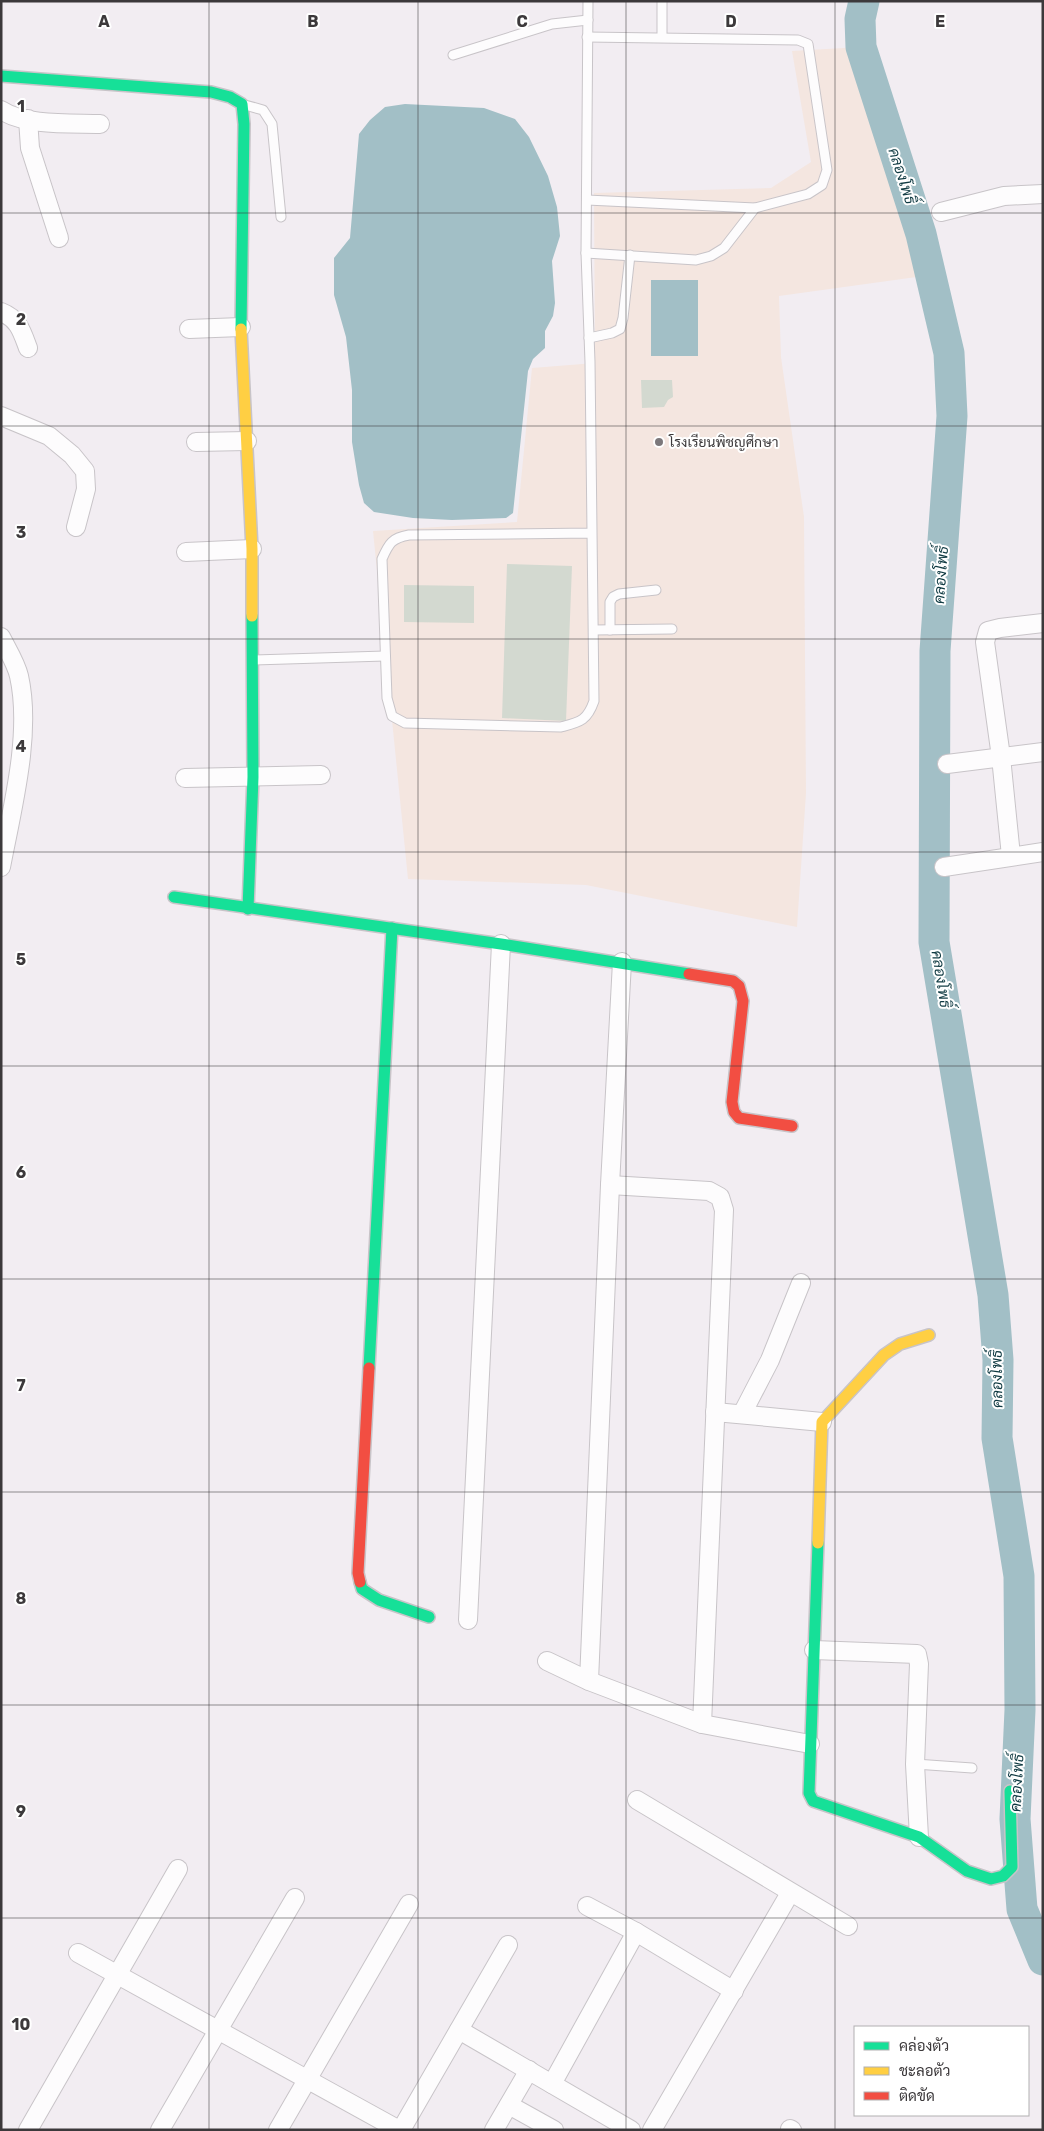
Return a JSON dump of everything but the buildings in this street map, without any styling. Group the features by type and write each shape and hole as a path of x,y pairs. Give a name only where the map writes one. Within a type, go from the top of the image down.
{"street":[{"path":"2,77 212,92 230,97 242,104 244,124 241,327 252,549 253,776 248,908"},
{"path":"1,110 16,117 28,119 100,124"},
{"path":"28,119 30,148 59,238"},
{"path":"941,212 1004,196 1043,194"},
{"path":"1,312 12,316 20,326 28,348"},
{"path":"188,329 241,327"},
{"path":"1,416 49,436 72,455 85,471 86,489 76,527"},
{"path":"196,442 247,441"},
{"path":"186,552 252,549"},
{"path":"1011,856 1001,757 985,642 988,631 1043,623"},
{"path":"1,638 19,675 23,720 18,777 1,867"},
{"path":"947,764 1043,752"},
{"path":"185,778 321,775"},
{"path":"944,867 1043,852"},
{"path":"174,897 622,962 733,981 739,986 743,1001 732,1102 734,1112 739,1118 792,1126"},
{"path":"392,928 358,1573 362,1589 379,1600 429,1616"},
{"path":"468,1620 501,944"},
{"path":"589,1681 610,1185 622,962"},
{"path":"610,1185 709,1191 720,1197 724,1210 702,1724"},
{"path":"742,1414 770,1360 801,1283"},
{"path":"929,1336 900,1344 884,1355 822,1422 809,1793 813,1800 919,1837 967,1871 991,1879 1004,1876 1012,1867 1010,1791"},
{"path":"715,1412 822,1422"},
{"path":"814,1650 917,1654 919,1664 915,1764 919,1837"},
{"path":"547,1662 589,1681 702,1724 810,1744"},
{"path":"637,1800 848,1926"},
{"path":"28,2130 178,1869"},
{"path":"652,2130 790,1893"},
{"path":"160,2130 295,1898"},
{"path":"278,2130 409,1904"},
{"path":"587,1906 636,1932 734,1991"},
{"path":"552,2084 636,1932"},
{"path":"78,1953 400,2130 508,1944"},
{"path":"459,2030 631,2130"},
{"path":"494,2130 529,2070"},
{"path":"509,2104 554,2130"}],"lane":[{"path":"588,1 586,253 589,338 594,630 594,701 589,715 576,723 561,726 405,723 392,716 387,698 382,559 389,543 400,536 409,535 592,533"},
{"path":"662,1 662,37"},
{"path":"453,55 552,24 588,20"},
{"path":"587,37 798,40 808,44 827,170 822,185 808,194 755,208 587,200"},
{"path":"242,104 263,110 272,124 281,217"},
{"path":"586,253 696,260 711,256 724,248 755,208"},
{"path":"589,338 612,333 620,329 630,255"},
{"path":"610,630 610,602 613,596 656,590"},
{"path":"594,630 672,629"},
{"path":"252,660 385,656"},
{"path":"915,1764 972,1768"}],"shaded area":[{"name":"โรงเรียนพิชญศึกษา","path":"861,47 931,275 779,296 781,357 804,517 806,793 797,927 586,885 408,879 373,531 517,522 532,368 595,363 594,193 771,188 811,162 792,51"},
{"path":"641,380 672,380 673,397 668,400 664,407 642,408"},
{"path":"507,564 572,566 566,721 502,718"},
{"path":"404,585 474,586 474,623 404,622"}],"water":[{"path":"405,104 484,108 515,119 529,137 548,176 557,207 560,236 552,261 555,303 553,316 545,331 545,348 533,359 528,371 513,513 506,518 452,520 413,518 374,512 364,503 359,485 352,442 352,390 346,337 334,295 334,258 350,238 359,134 370,120 385,107"},
{"path":"651,280 698,280 698,356 651,356"}],"waterway":[{"name":"คลองโพธิ์","path":"864,1 860,19 861,47 921,234 949,353 952,416 935,651 934,942 993,1295 998,1360 997,1438 1019,1576 1020,1710 1015,1819 1022,1909 1043,1960"}],"traffic: fast":[{"path":"1,76 211,92 230,97 242,104 244,124 241,329"},
{"path":"248,909 253,777 252,616"},
{"path":"174,897 501,944 689,974"},
{"path":"369,1368 392,928"},
{"path":"818,1543 809,1793 813,1801 919,1837 967,1871 991,1879 1003,1876 1012,1867 1010,1791"},
{"path":"360,1582 362,1589 379,1600 429,1617"}],"traffic: slow":[{"path":"241,329 252,549 252,616"},
{"path":"818,1543 822,1422 884,1355 900,1344 929,1335"}],"traffic: jam":[{"path":"689,974 733,981 739,986 743,1001 732,1102 734,1112 739,1118 792,1126"},
{"path":"360,1582 358,1573 369,1368"}],"place":[{"name":"โรงเรียนพิชญศึกษา","path":"659,442"}]}
